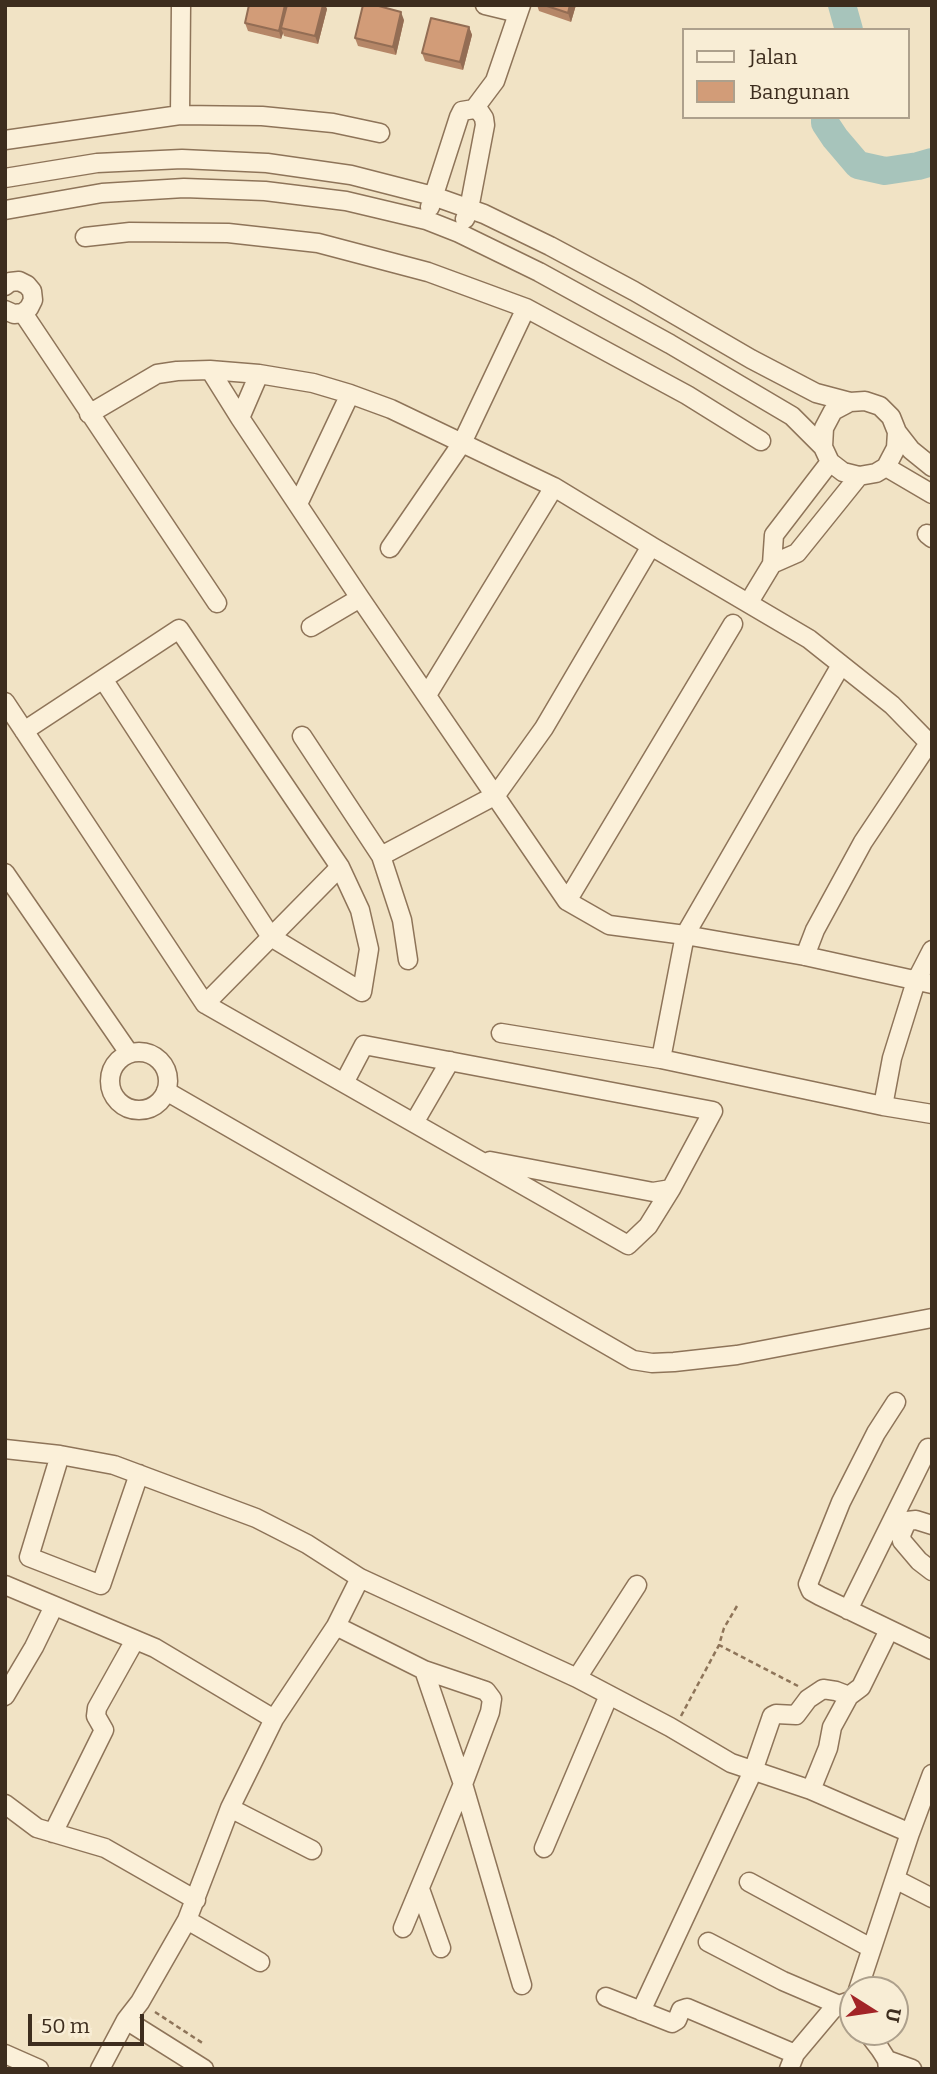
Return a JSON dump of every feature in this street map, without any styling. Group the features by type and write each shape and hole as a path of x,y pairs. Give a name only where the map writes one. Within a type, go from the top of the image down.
{"street":[{"path":"180,115 181,5"},
{"path":"474,109 495,81 520,9 485,5"},
{"path":"426,220 459,117 462,111 474,109 480,112 485,125 469,209 459,233"},
{"path":"5,140 180,115 262,116 333,123 380,133"},
{"path":"5,178 97,163 182,159 267,163 351,175 433,196 484,214 550,246 816,393 880,406 891,417 897,432 911,450 932,467"},
{"path":"5,210 102,193 184,188 265,191 346,201 426,220 539,272 670,344 792,416 843,472 859,476 886,467 896,448 897,432"},
{"path":"85,237 130,232 228,233 318,243 428,272 526,307 687,395 761,441"},
{"path":"5,286 19,281 32,291 33,300 29,308 14,311 89,414 217,603"},
{"path":"390,548 462,443 526,307"},
{"path":"89,414 157,374 177,371 210,370 259,374 313,383 350,394 391,409 554,487 809,639 892,705 930,745 863,842 815,930 805,956"},
{"path":"210,370 360,598 567,901 609,925 805,956 924,983"},
{"path":"240,418 259,374"},
{"path":"299,504 350,394"},
{"path":"749,603 772,564 774,535 827,454 824,428 834,411 850,402"},
{"path":"886,467 932,494"},
{"path":"772,564 797,553 859,476"},
{"path":"427,695 554,487"},
{"path":"381,856 496,795 544,727 651,546"},
{"path":"311,627 360,598"},
{"path":"567,901 733,624"},
{"path":"103,679 271,937 362,992 369,949 360,911 340,867 179,629 103,679 12,718 205,1004 628,1245 648,1226 713,1111 364,1045 344,1083"},
{"path":"661,1059 685,935 841,665"},
{"path":"302,736 381,856 402,920 408,960"},
{"path":"205,1004 340,867"},
{"path":"5,873 129,1053"},
{"path":"883,1106 892,1058 924,983 932,950"},
{"path":"501,1033 661,1059 932,1114"},
{"path":"138,1051 156,1056 167,1072 166,1091 162,1098 149,1108 133,1109 114,1095 110,1079 116,1063 129,1053 138,1051"},
{"path":"414,1123 450,1061"},
{"path":"166,1091 634,1360 674,1362 737,1355 932,1318"},
{"path":"475,1158 653,1192 671,1189"},
{"path":"896,1402 876,1433 841,1502 808,1584 811,1591 932,1650"},
{"path":"848,1610 928,1448"},
{"path":"5,1449 114,1465 256,1518 307,1544 360,1578 577,1678 732,1763 811,1790 910,1833"},
{"path":"60,1455 29,1557 101,1585 139,1474"},
{"path":"932,1525 916,1520 907,1521 901,1535 902,1541 919,1561 932,1571"},
{"path":"100,2069 126,2020 140,2002 187,1920 230,1808 274,1719 335,1626 360,1578"},
{"path":"5,1585 155,1648 274,1719"},
{"path":"577,1678 637,1585"},
{"path":"5,1696 54,1606"},
{"path":"335,1626 424,1670 486,1691 492,1699 490,1712 463,1784 403,1928"},
{"path":"811,1790 828,1748 832,1727 849,1696 861,1687 889,1630"},
{"path":"53,1833 104,1731 96,1716 97,1708 135,1640"},
{"path":"424,1670 463,1784 522,1985"},
{"path":"641,2011 753,1771 772,1716 796,1715 813,1694 823,1689 836,1690 849,1696"},
{"path":"544,1848 609,1695"},
{"path":"862,1976 932,1774"},
{"path":"5,1804 37,1828 105,1848 196,1900"},
{"path":"230,1808 312,1850"},
{"path":"895,1879 932,1898"},
{"path":"749,1882 871,1948"},
{"path":"420,1889 441,1948"},
{"path":"187,1920 260,1962"},
{"path":"708,1942 783,1980 839,2000"},
{"path":"606,1997 672,2023 677,2020 683,2008 687,2008 791,2065 832,2010 839,2006"},
{"path":"126,2020 204,2069"},
{"path":"876,2046 887,2064 912,2069"},
{"path":"5,2054 39,2069"}],"path":[{"path":"670,1727 676,1725 737,1606"},
{"path":"719,1645 813,1694"},
{"path":"140,2002 204,2043"}],"building":[{"path":"249,5 285,5 279,31 245,23"},
{"path":"287,5 323,5 315,36 281,28"},
{"path":"363,5 375,5 401,12 393,47 355,38"},
{"path":"544,5 570,5 568,13"},
{"path":"431,18 469,27 460,62 422,53"}],"waterway":[{"path":"842,5 848,28"},
{"path":"825,119 835,138 858,165 885,171 932,162"}]}
